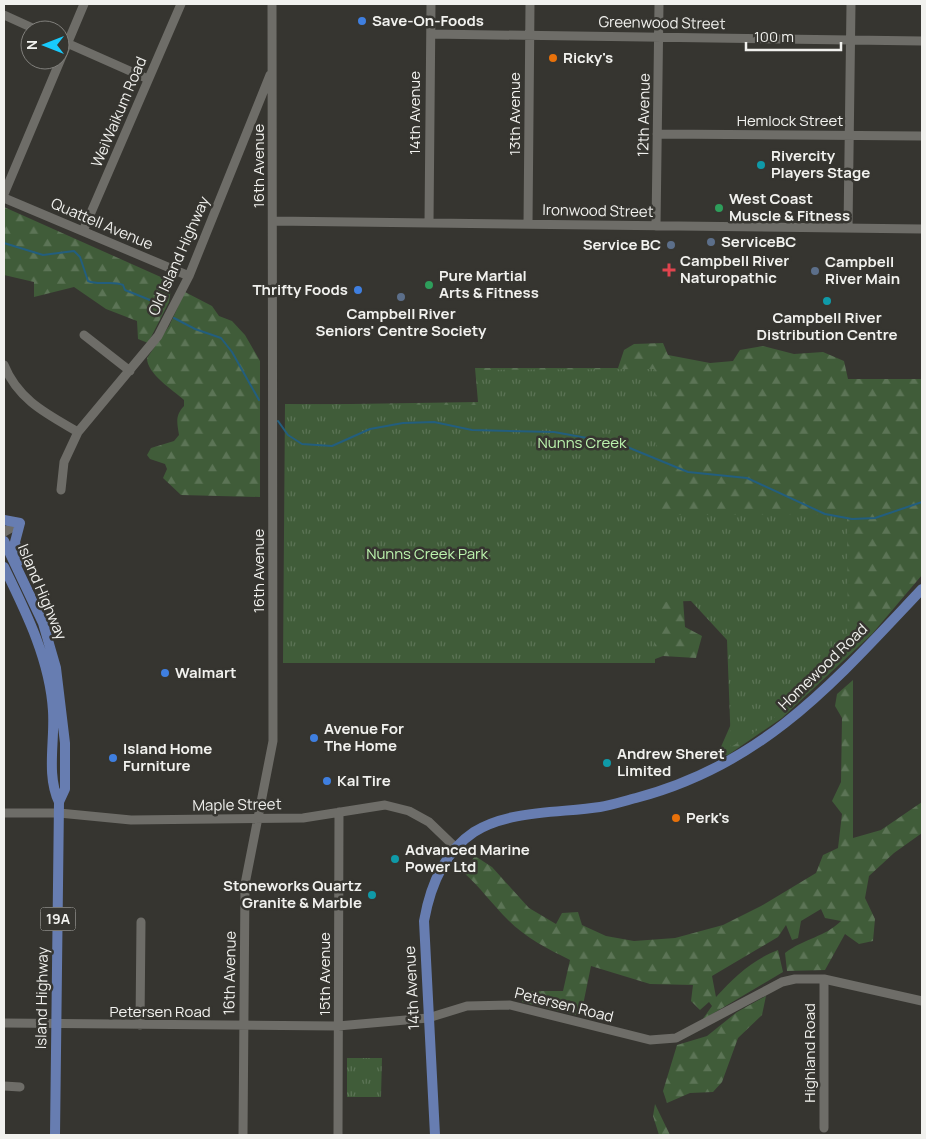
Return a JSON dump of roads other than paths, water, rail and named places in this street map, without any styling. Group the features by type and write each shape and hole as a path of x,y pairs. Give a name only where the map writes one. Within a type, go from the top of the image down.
{"main road":[{"path":"4,520 20,523 15,549 43,623"},
{"name":"Island Highway","path":"4,541 43,623 56,668 63,710 65,789 59,802 55,1135"},
{"name":"Island Highway","path":"5,570 32,625 45,667 53,710 53,789 59,802"},
{"name":"Homewood Road","path":"456,848 474,832 501,819 602,807 661,792 700,776 757,745 826,690 922,589"},
{"name":"14th Avenue","path":"435,1135 424,922 428,895 438,873 456,848"}],"street":[{"path":"70,31 84,4"},
{"name":"WeiWaikum Road","path":"83,231 181,4"},
{"name":"16th Avenue","path":"242,1135 245,884 272,740 272,4"},
{"name":"14th Avenue","path":"429,223 431,4"},
{"name":"13th Avenue","path":"528,224 530,4"},
{"name":"12th Avenue","path":"656,226 659,4"},
{"path":"848,228 851,4"},
{"path":"4,15 20,22"},
{"name":"Greenwood Street","path":"431,34 922,41"},
{"path":"70,45 148,79"},
{"path":"4,196 53,70"},
{"name":"Old Island Highway","path":"60,490 64,462 78,432 158,336 189,276 272,70"},
{"name":"Hemlock Street","path":"657,134 922,136"},
{"name":"Quattell Avenue","path":"4,196 189,276"},
{"name":"Ironwood Street","path":"273,221 922,229"},
{"path":"84,335 130,371"},
{"path":"4,365 19,392 32,405 78,432"},
{"path":"4,532 20,523"},
{"name":"Maple Street","path":"4,813 59,813 131,820 303,818 385,805 409,811 429,822 456,848"},
{"name":"15th Avenue","path":"338,1135 339,812"},
{"path":"140,1025 141,922"},
{"name":"Petersen Road","path":"4,1024 338,1026 428,1018 467,1006 510,1005 650,1040 676,1038 782,982 795,979 824,979 922,1001"},
{"name":"Highland Road","path":"824,979 824,1128"},
{"path":"4,1086 20,1087"}],"waterway":[{"name":"Nunns Creek","path":"4,243 43,255 74,251 80,257 88,281 123,285 125,290 160,304"},
{"name":"Nunns Creek","path":"174,318 195,329 221,338 232,352 259,400"},
{"name":"Nunns Creek","path":"278,421 288,435 302,444 332,446 370,429 403,423 434,422 472,430 554,432 620,444 688,472 747,478 825,514 852,519 875,518 922,502"}],"place":[{"name":"Save-On-Foods","path":"362,21"},
{"name":"Ricky's","path":"553,58"},
{"name":"Rivercity Players Stage","path":"761,165"},
{"name":"West Coast Muscle & Fitness","path":"719,208"},
{"name":"ServiceBC","path":"711,242"},
{"name":"Service BC","path":"671,245"},
{"name":"Campbell River Naturopathic","path":"669,270"},
{"name":"Campbell River Main","path":"815,271"},
{"name":"Pure Martial Arts & Fitness","path":"429,285"},
{"name":"Thrifty Foods","path":"358,290"},
{"name":"Campbell River Seniors' Centre Society","path":"401,297"},
{"name":"Campbell River Distribution Centre","path":"827,301"},
{"name":"Walmart","path":"165,673"},
{"name":"Avenue For The Home","path":"314,738"},
{"name":"Island Home Furniture","path":"113,758"},
{"name":"Andrew Sheret Limited","path":"607,763"},
{"name":"Kal Tire","path":"327,781"},
{"name":"Perk's","path":"676,818"},
{"name":"Advanced Marine Power Ltd","path":"395,859"},
{"name":"Stoneworks Quartz Granite & Marble","path":"372,895"}],"park label":[{"name":"Nunns Creek Park","path":"427,554"}]}
